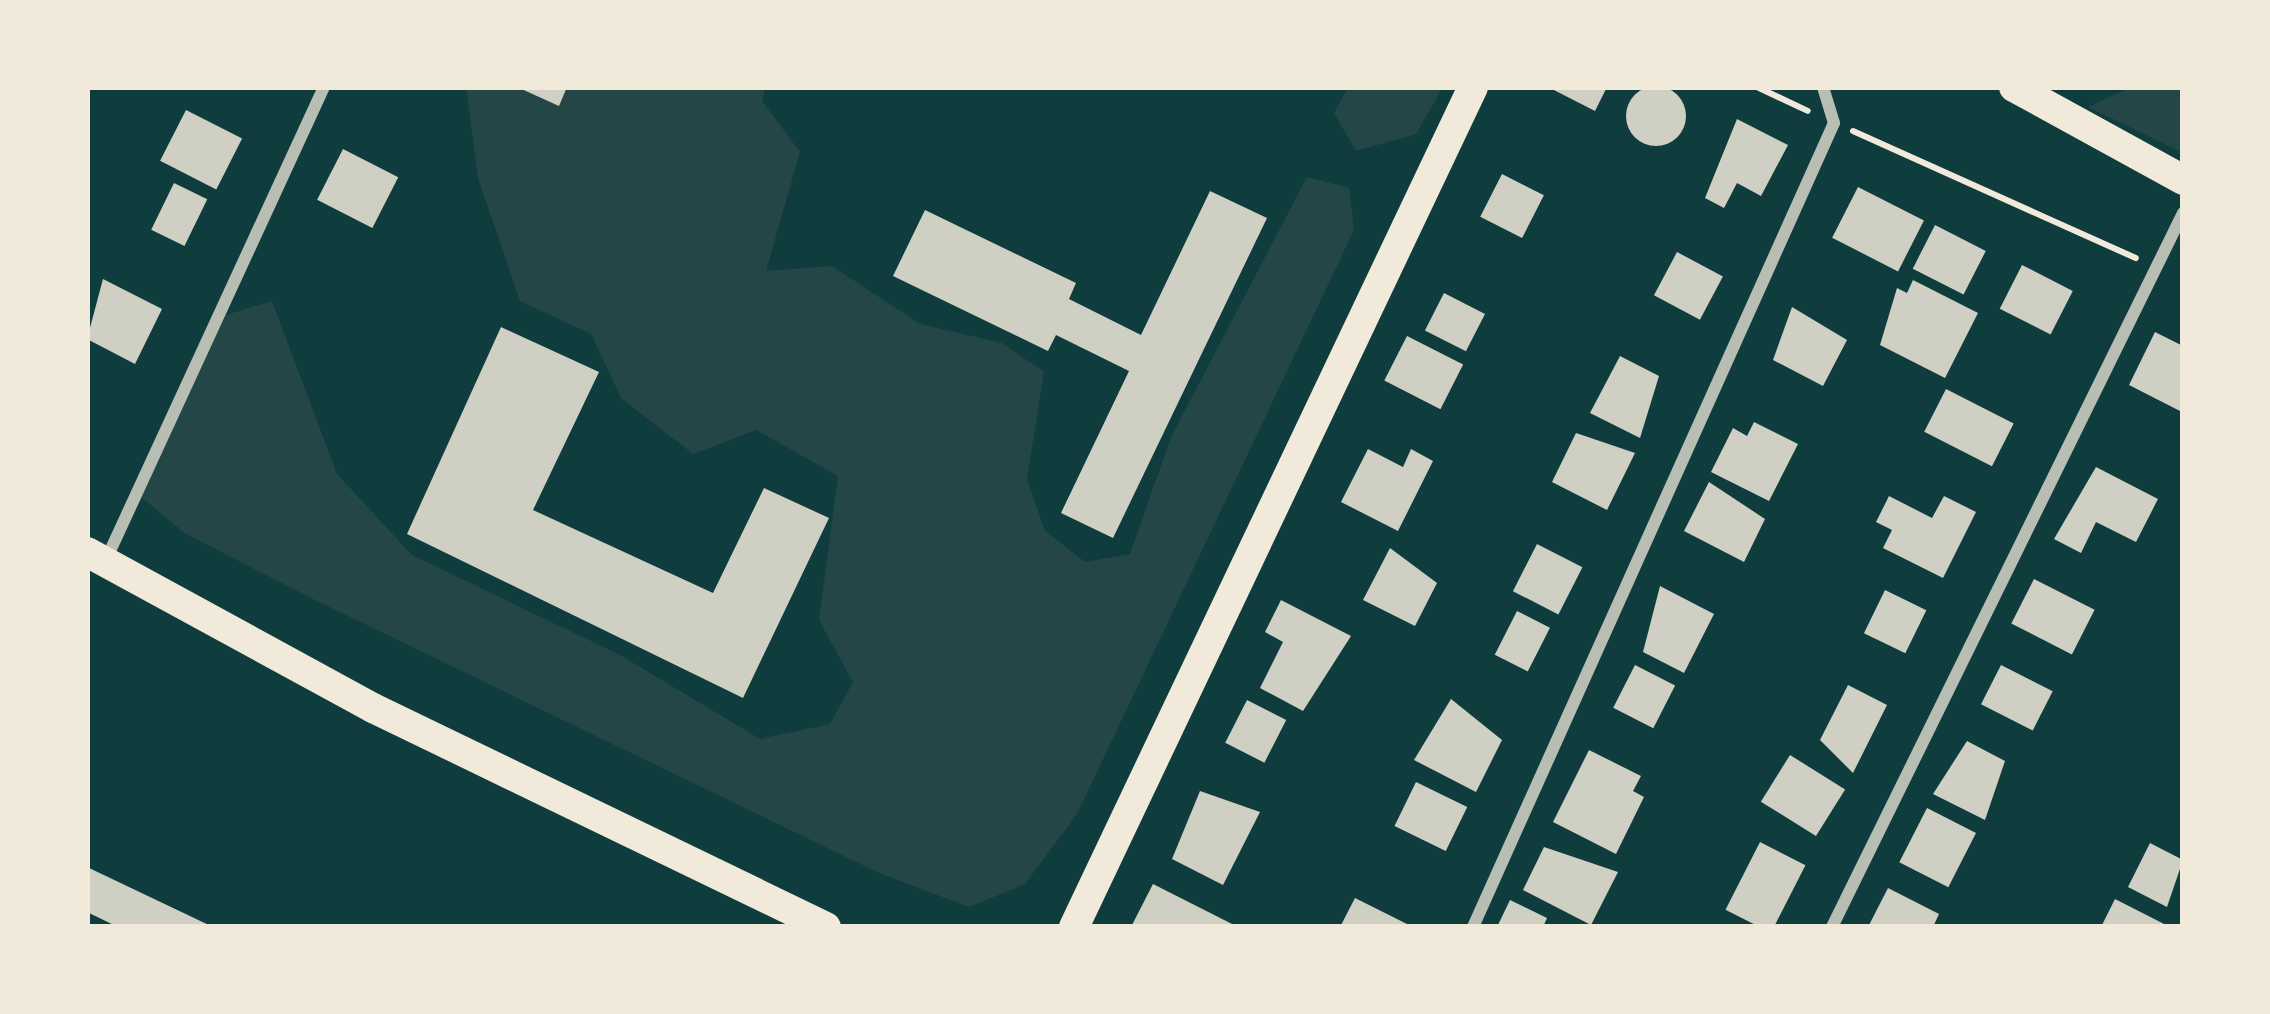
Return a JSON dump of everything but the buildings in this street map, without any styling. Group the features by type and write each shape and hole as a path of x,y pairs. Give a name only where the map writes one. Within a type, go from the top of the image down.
{"main road":[{"path":"1074,927 1473,87"},
{"path":"2014,87 2183,180"},
{"path":"96,558 826,927"}],"street":[{"path":"96,558 324,87"},
{"path":"1473,927 1834,123 1823,87"},
{"path":"1832,927 2152,265 2183,213"}],"path":[{"path":"1757,87 2152,265"}],"shaded area":[{"path":"466,87 766,87 762,101 800,152 766,271 832,266 920,324 1002,343 1044,372 1027,479 1045,531 1085,562 1130,554 1171,437 1307,177 1349,188 1354,230 1077,814 1025,884 969,907 879,873 313,599 186,534 136,493 226,315 272,301 337,474 412,555 620,655 760,739 830,724 853,682 819,620 838,476 756,430 693,454 621,398 591,334 520,301 478,178"},
{"path":"1348,87 1443,87 1416,134 1356,151 1334,113"},
{"path":"2131,87 2183,87 2183,153 2088,107"}]}
